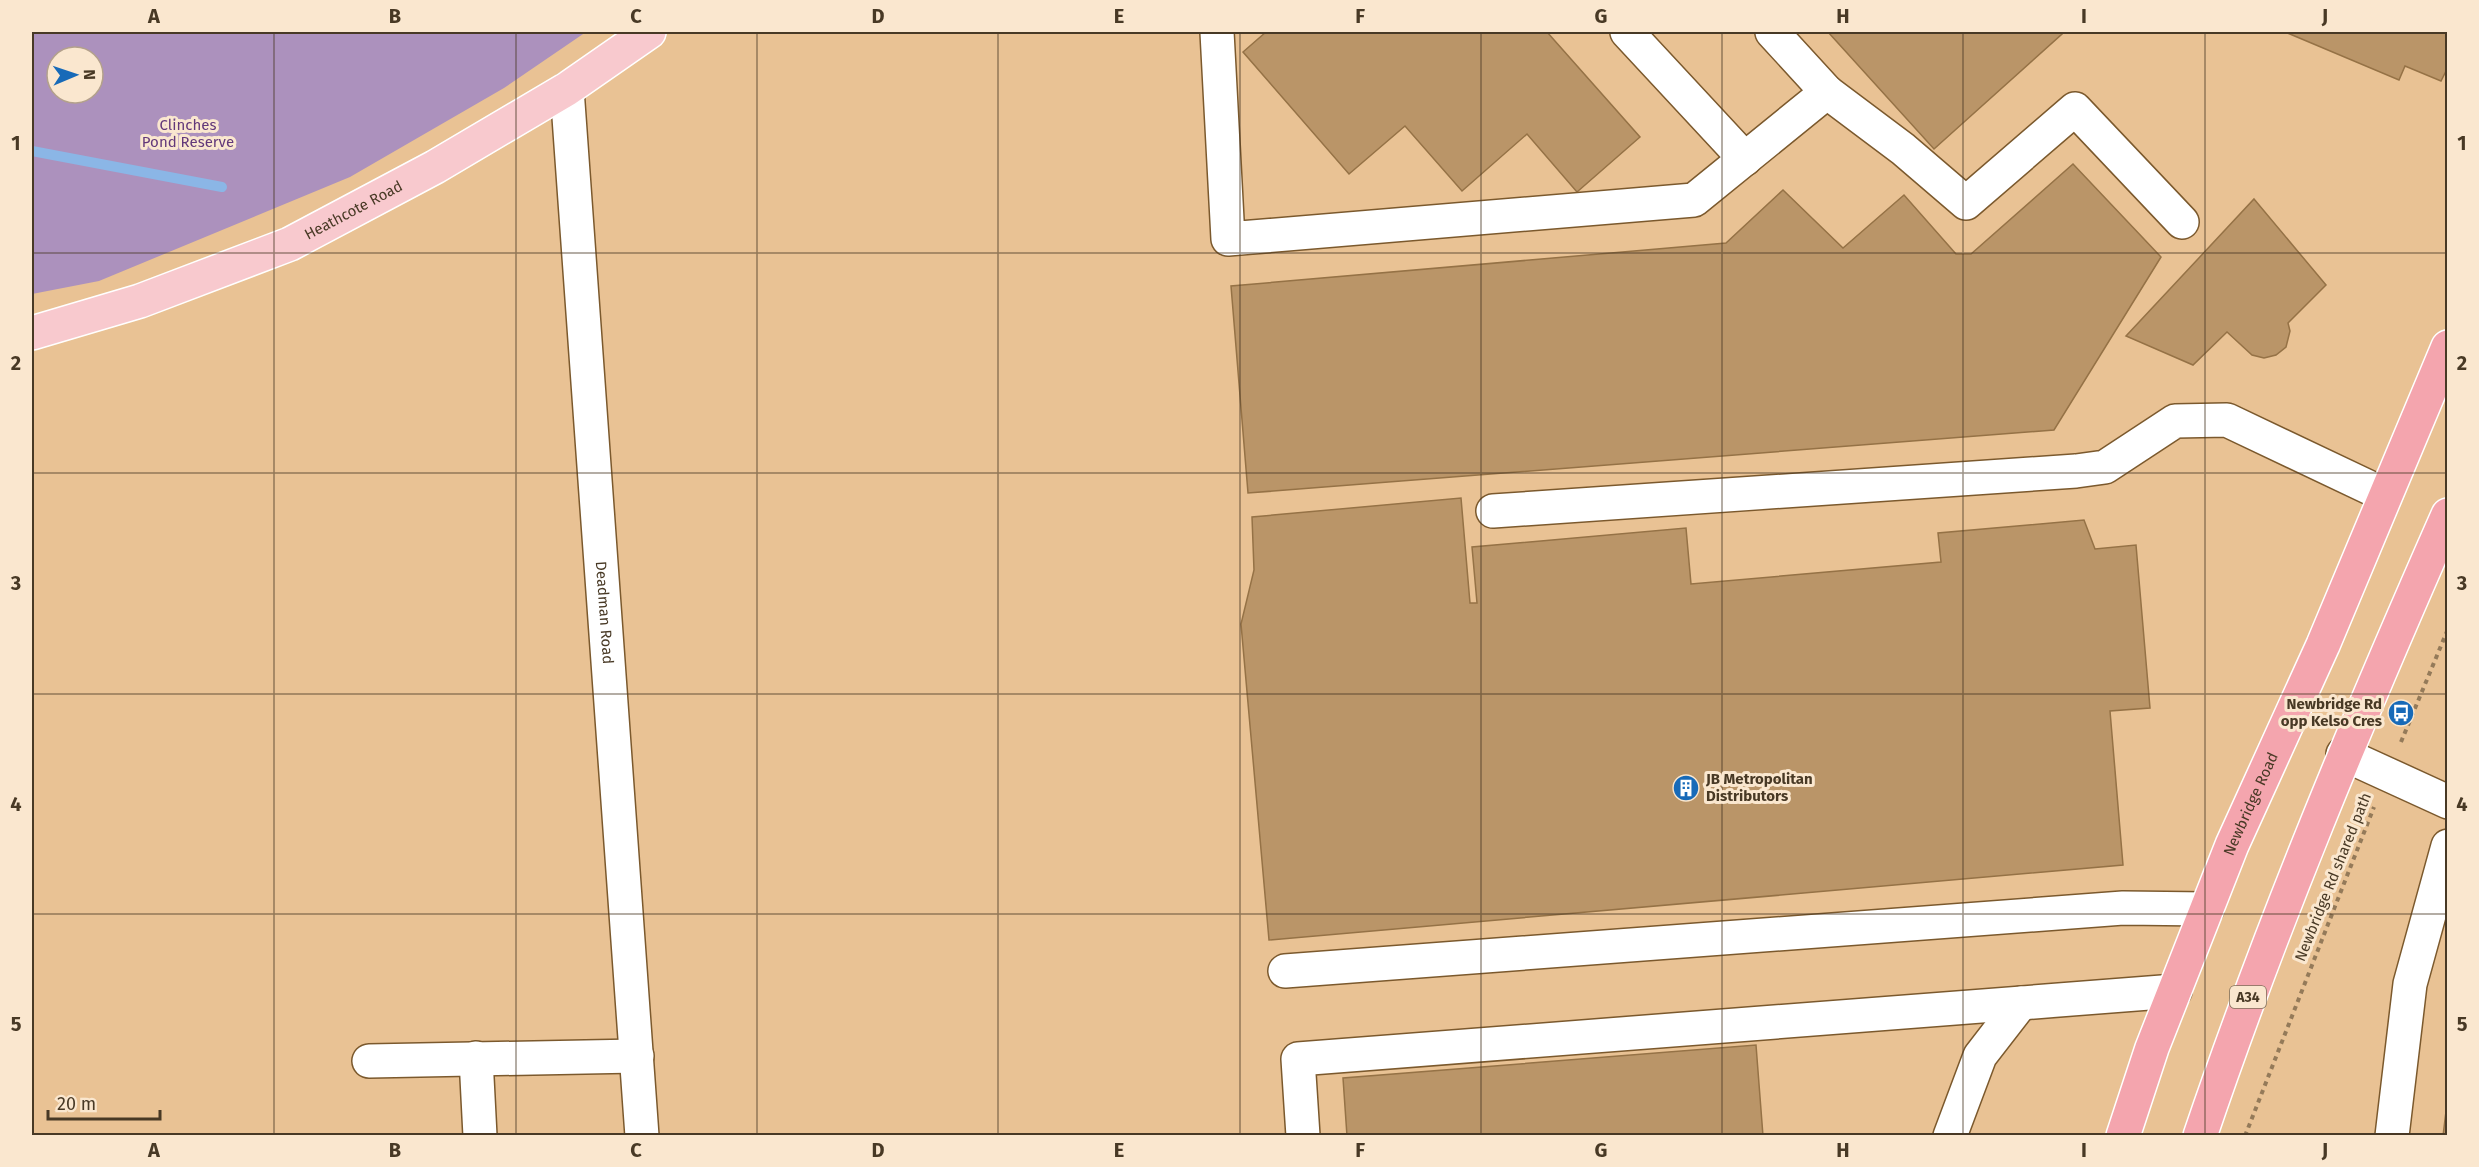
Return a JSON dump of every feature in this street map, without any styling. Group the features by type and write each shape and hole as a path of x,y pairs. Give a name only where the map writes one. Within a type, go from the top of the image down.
{"highway":[{"name":"Newbridge Road","path":"2123,1136 2152,1048 2232,845 2323,645 2448,347"},
{"name":"A34","path":"2200,1136 2242,1011 2343,754 2448,515"}],"main road":[{"name":"Heathcote Road","path":"32,333 140,300 290,244 435,167 567,89 649,32"}],"street":[{"path":"1217,32 1228,239 1694,200 1827,92"},
{"path":"1627,32 1745,159"},
{"path":"1772,32 1827,92 1903,149 1966,203 2075,109 2182,222"},
{"name":"Deadman Road","path":"567,89 642,1136"},
{"path":"1492,511 2076,471 2105,467 2175,421 2227,420 2385,495"},
{"path":"2343,754 2448,802"},
{"path":"2392,1136 2410,984 2448,846"},
{"path":"1285,971 2123,908 2207,909"},
{"path":"1303,1136 1298,1059 2175,991"},
{"path":"1950,1136 1980,1056 2020,1003"},
{"path":"369,1061 636,1056"},
{"path":"476,1058 480,1136"}],"path":[{"name":"Newbridge Rd shared path","path":"2245,1136 2387,774 2448,628"}],"green space":[{"name":"Clinches Pond Reserve","path":"32,32 586,32 504,88 350,177 99,281 32,294"}],"building":[{"path":"1266,32 1547,32 1640,137 1577,192 1527,134 1462,191 1405,126 1349,174 1243,52"},
{"path":"1828,32 2059,32 2062,34 1934,149"},
{"path":"2285,32 2448,32 2448,67 2441,81 2405,66 2399,80"},
{"path":"2073,164 2161,257 2054,430 1248,493 1231,286 1726,243 1783,190 1843,248 1904,195 1956,254 1971,254"},
{"path":"2254,199 2326,285 2288,323 2290,331 2286,347 2276,355 2264,358 2252,355 2227,332 2193,365 2126,336"},
{"name":"JB Metropolitan Distributors","path":"1461,498 1470,603 1477,603 1472,547 1686,528 1691,584 1941,562 1938,533 2084,520 2095,549 2136,545 2150,708 2110,711 2123,865 1269,940 1241,624 1254,570 1252,517"},
{"path":"1756,1045 1763,1136 1347,1136 1343,1078"},
{"path":"2448,1095 2448,1136 2443,1136"}],"waterway":[{"path":"32,151 222,187"}],"place":[{"name":"Newbridge Rd opp Kelso Cres","path":"2401,713"},
{"name":"JB Metropolitan Distributors","path":"1686,788"}]}
